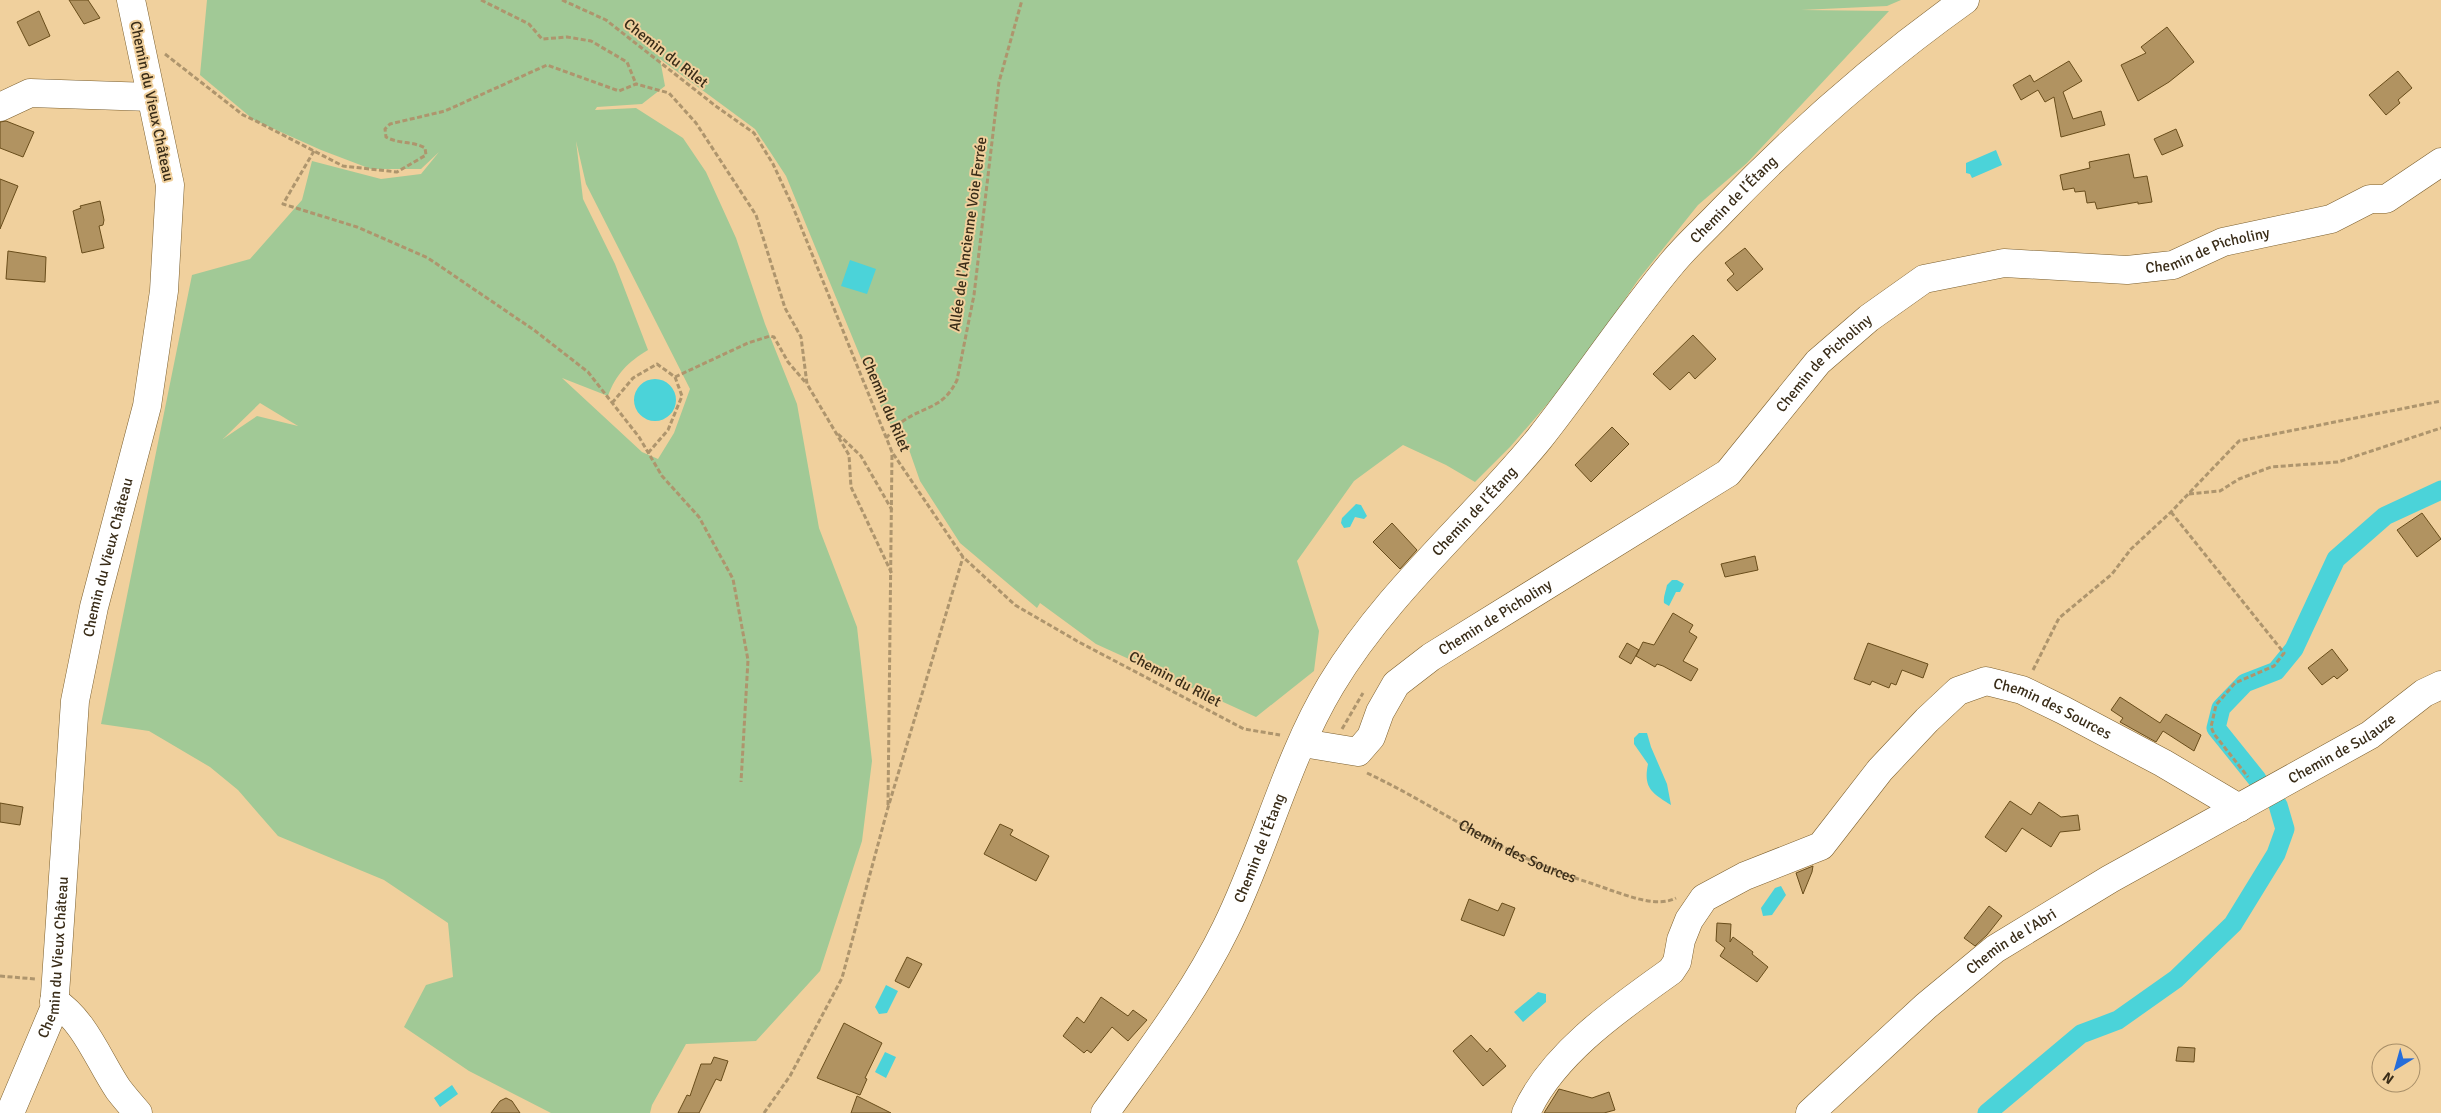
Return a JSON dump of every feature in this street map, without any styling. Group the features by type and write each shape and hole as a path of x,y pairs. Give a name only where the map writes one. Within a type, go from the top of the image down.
{"street":[{"name":"Chemin du Vieux Château","path":"10,1113 54,1009 75,701 94,607 146,406 164,291 170,185 131,0"},
{"name":"Chemin de l’Étang","path":"1105,1113 1172,1019 1201,974 1226,928 1301,746 1330,687 1358,644 1390,602 1540,438 1639,303 1675,259 1755,177 1838,100 1925,29 1965,0"},
{"path":"0,107 30,93 150,97"},
{"name":"Chemin de Picholiny","path":"1301,746 1358,752 1371,737 1380,712 1396,684 1410,672 1456,641 1728,474 1818,362 1869,318 1924,279 2004,263 2128,270 2173,265 2223,242 2331,219 2370,199 2386,199 2441,162"},
{"name":"Chemin des Sources","path":"1526,1113 1537,1090 1562,1062 1599,1026 1671,971 1677,962 1681,940 1689,920 1704,898 1745,876 1821,846 1880,770 1927,720 1958,691 1986,682 2022,690 2163,763 2250,801"},
{"name":"Chemin de Sulauze","path":"2250,801 2370,735 2424,693 2441,685"},
{"name":"Chemin de l'Abri","path":"1810,1113 1926,1006 1995,949 2110,879 2250,801"},
{"path":"55,992 99,1054 118,1088 138,1113"}],"path":[{"path":"481,0 529,24 542,39 567,37 591,40 627,62 636,84"},
{"name":"Chemin du Rilet","path":"562,0 606,20 717,107 754,133 773,164 793,207 892,452 964,557 1015,605 1077,641 1244,729 1285,736 1301,746"},
{"name":"Allée de l'Ancienne Voie Ferrée","path":"886,438 902,422 941,401 951,392 957,380 974,295 999,82 1022,0"},
{"path":"137,32 243,115 344,166 397,172 426,155 425,148 419,144 392,140 386,137 385,129 390,124 445,111 547,65 619,91 636,84 669,93 696,123 756,215 784,308 800,337 807,384"},
{"path":"314,151 283,204 357,227 428,258 534,330 588,372 639,437 662,476 699,517 733,579 748,660 741,782"},
{"path":"675,376 770,336 774,338 788,362 807,384 849,455 851,487 892,574"},
{"path":"612,402 633,378 658,364 675,376 682,396 668,430 648,453"},
{"path":"2022,690 2059,618 2112,574 2131,549 2172,512 2239,441 2441,401"},
{"path":"2189,494 2220,491 2239,479 2271,467 2338,462 2441,428"},
{"path":"835,431 861,456 892,510"},
{"path":"887,811 892,574 892,452"},
{"path":"2172,512 2284,653 2274,666 2235,683 2216,705 2212,727 2214,734 2250,801"},
{"path":"764,1113 790,1076 842,978 887,811 964,557"},
{"name":"Chemin des Sources","path":"1361,770 1406,791 1504,847 1555,871 1640,900 1670,901 1679,896"},
{"path":"0,976 55,992"}],"green space":[{"path":"207,0 1901,0 1887,6 1801,10 1889,11 1747,163 1698,205 1638,280 1576,371 1510,447 1475,482 1446,465 1403,445 1354,481 1297,561 1319,631 1314,671 1256,717 1096,644 1040,603 1037,608 960,543 920,481 906,441 886,419 786,176 755,129 660,59 665,86 642,104 597,107 595,110 636,108 683,138 706,172 736,238 765,324 797,404 819,528 857,627 872,761 862,841 820,971 756,1041 686,1044 652,1105 650,1113 551,1113 469,1071 404,1027 426,985 453,977 448,923 384,880 278,836 238,790 210,767 149,731 101,724 192,275 250,259 302,200 312,161 381,179 421,174 439,152 421,169 371,169 321,150 254,120 200,75","holes":["576,141 586,184 690,389 674,433 658,459 642,452 562,378 608,396 615,381 624,369 634,359 648,350 615,264 583,199","260,403 298,426 257,416 223,439"]}],"water":[{"path":"1996,150 2002,165 1972,178 1970,174 1966,173 1966,163"},
{"path":"850,260 876,269 867,294 841,286"},
{"path":"655,379 670,385 676,400 670,415 655,421 640,415 634,400 640,385"},
{"path":"1356,504 1361,505 1367,516 1364,519 1355,517 1350,527 1344,528 1341,523 1342,518"},
{"path":"1672,580 1677,580 1684,584 1680,592 1676,592 1669,606 1664,603 1664,598 1667,585"},
{"path":"1639,733 1647,733 1667,784 1671,805 1650,789 1647,779 1648,764 1634,744 1634,738"},
{"path":"1781,886 1786,895 1772,915 1763,916 1761,908 1775,888"},
{"path":"886,985 898,991 887,1013 879,1014 875,1007"},
{"path":"1538,992 1546,994 1546,1002 1523,1022 1514,1012"},
{"path":"885,1052 896,1057 886,1078 875,1072"},
{"path":"452,1085 458,1094 440,1107 434,1098"}],"building":[{"path":"69,0 88,0 100,18 84,24"},
{"path":"39,11 50,36 29,46 17,22"},
{"path":"2167,27 2194,62 2169,82 2138,101 2121,65 2146,53 2141,47"},
{"path":"2069,61 2082,81 2063,92 2073,119 2101,111 2105,125 2061,137 2054,97 2045,102 2038,90 2021,100 2013,85 2030,75 2034,82"},
{"path":"2398,71 2412,88 2398,100 2400,103 2386,115 2369,95"},
{"path":"6,121 34,132 23,157 0,148 0,122"},
{"path":"2176,129 2183,146 2162,155 2154,139"},
{"path":"2129,154 2134,178 2147,176 2152,202 2138,204 2138,202 2097,209 2095,202 2087,203 2085,191 2075,192 2074,188 2063,190 2060,175 2090,168 2089,162"},
{"path":"0,179 18,186 0,229"},
{"path":"100,201 104,220 103,225 99,226 104,248 82,253 73,211 81,208 80,206"},
{"path":"1745,248 1763,269 1737,291 1727,280 1734,274 1725,263"},
{"path":"8,251 46,257 45,282 6,279"},
{"path":"1693,335 1716,359 1695,379 1689,372 1670,390 1653,374"},
{"path":"1612,427 1629,444 1591,482 1575,465"},
{"path":"2422,513 2441,539 2417,557 2397,530"},
{"path":"1392,523 1417,550 1400,569 1373,542"},
{"path":"1755,556 1758,570 1725,577 1721,564"},
{"path":"1673,613 1693,625 1689,632 1697,637 1683,661 1698,669 1691,681 1663,666 1657,664 1655,667 1636,656 1643,642 1654,645"},
{"path":"1627,643 1639,650 1631,664 1619,657"},
{"path":"1868,643 1928,664 1923,678 1902,670 1896,685 1891,683 1889,688 1872,681 1870,685 1854,679"},
{"path":"2332,649 2348,670 2337,679 2334,676 2322,685 2308,668"},
{"path":"2120,697 2160,723 2166,714 2201,735 2194,751 2163,731 2156,742 2120,722 2123,718 2111,710"},
{"path":"2010,801 2031,815 2039,802 2061,817 2078,815 2080,830 2060,832 2051,847 2022,828 2006,852 1985,837"},
{"path":"0,803 23,807 20,825 0,822"},
{"path":"1000,824 1013,830 1010,835 1049,856 1036,881 984,854"},
{"path":"1813,866 1812,872 1803,894 1796,873"},
{"path":"1469,899 1498,911 1502,903 1515,908 1504,936 1461,920"},
{"path":"1989,906 2002,916 1987,935 1975,946 1964,938"},
{"path":"1717,923 1731,924 1730,942 1733,937 1753,952 1752,954 1768,967 1757,982 1720,956 1725,948 1716,941"},
{"path":"907,957 922,964 909,988 895,981"},
{"path":"1101,997 1128,1016 1133,1010 1147,1020 1128,1041 1112,1027 1091,1053 1087,1050 1084,1053 1063,1036 1077,1017 1084,1023"},
{"path":"844,1023 882,1043 865,1078 867,1079 860,1095 817,1078"},
{"path":"1471,1035 1487,1052 1490,1048 1506,1066 1483,1086 1453,1051"},
{"path":"2178,1047 2195,1048 2194,1062 2176,1061"},
{"path":"714,1057 728,1061 721,1081 716,1079 699,1113 678,1113 687,1095 690,1096 701,1064 711,1064"},
{"path":"1559,1089 1592,1098 1609,1092 1615,1110 1604,1113 1544,1113"},
{"path":"857,1096 891,1113 851,1113"},
{"path":"506,1098 512,1101 520,1113 491,1113 500,1101"}],"waterway":[{"path":"2257,779 2216,728 2221,708 2245,683 2276,671 2294,649 2336,559 2385,516 2441,490"},
{"path":"1987,1113 2081,1034 2118,1020 2176,979 2233,924 2276,854 2285,829 2278,805"}]}
